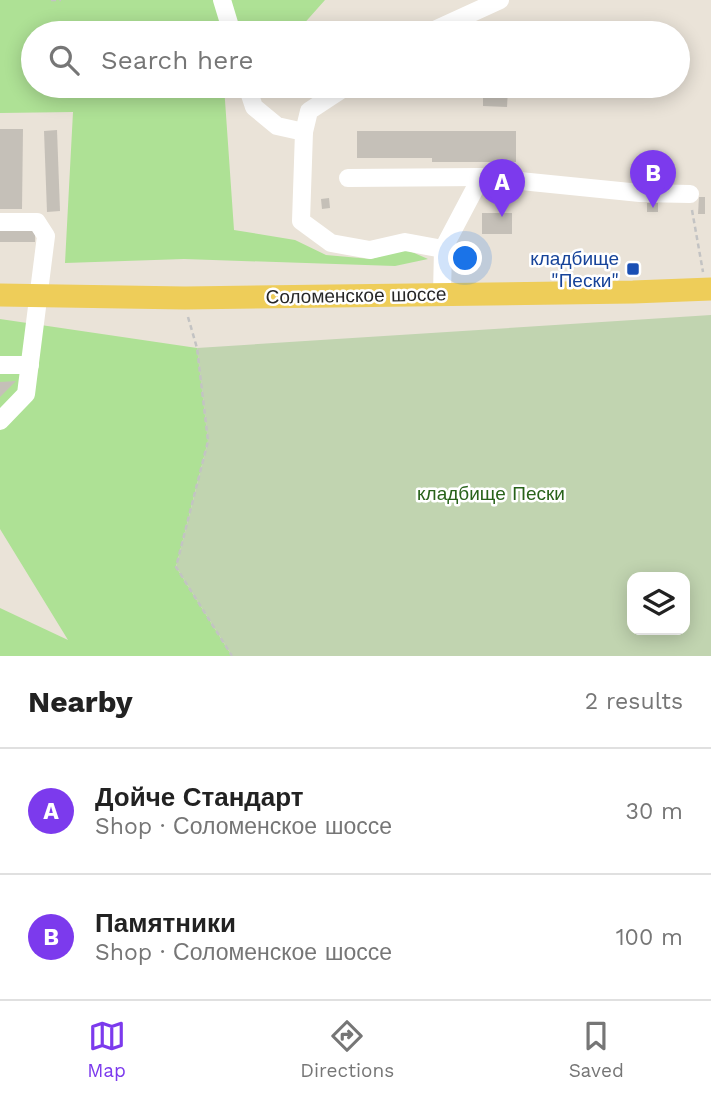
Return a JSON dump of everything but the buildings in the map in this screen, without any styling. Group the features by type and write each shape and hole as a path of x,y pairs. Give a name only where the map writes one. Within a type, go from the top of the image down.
{"main road":[{"name":"Соломенское шоссе","path":"0,295 185,298 709,289"}],"lane":[{"path":"222,0 228,21"},
{"path":"454,21 499,0"},
{"path":"251,98 254,107 277,126 304,132"},
{"path":"329,98 309,111 304,132 301,221 331,243 370,250 405,242 443,249"},
{"path":"442,294 443,249 481,177"},
{"path":"348,178 481,177 640,193 690,194"},
{"path":"0,222 37,222 46,236 26,394 0,421"},
{"path":"0,365 30,365"}],"path":[{"path":"51,0 61,0"},
{"path":"690,194 709,289"},
{"path":"185,298 197,348 208,441 176,567 232,656"}],"green space":[{"path":"0,0 325,0 306,21 21,21 21,98 225,98 234,230 295,240 326,255 371,259 405,249 428,259 395,266 184,259 65,263 73,112 0,113"},
{"name":"кладбище Пески","path":"711,315 711,656 232,656 176,567 208,441 197,348"},
{"path":"0,319 197,348 208,441 176,567 232,656 0,656 0,608 68,640 0,529"}],"place":[{"name":"Памятники","path":"653,208"},
{"name":"Дойче Стандарт","path":"502,217"},
{"name":"кладбище \"Пески\"","path":"633,269"}]}
